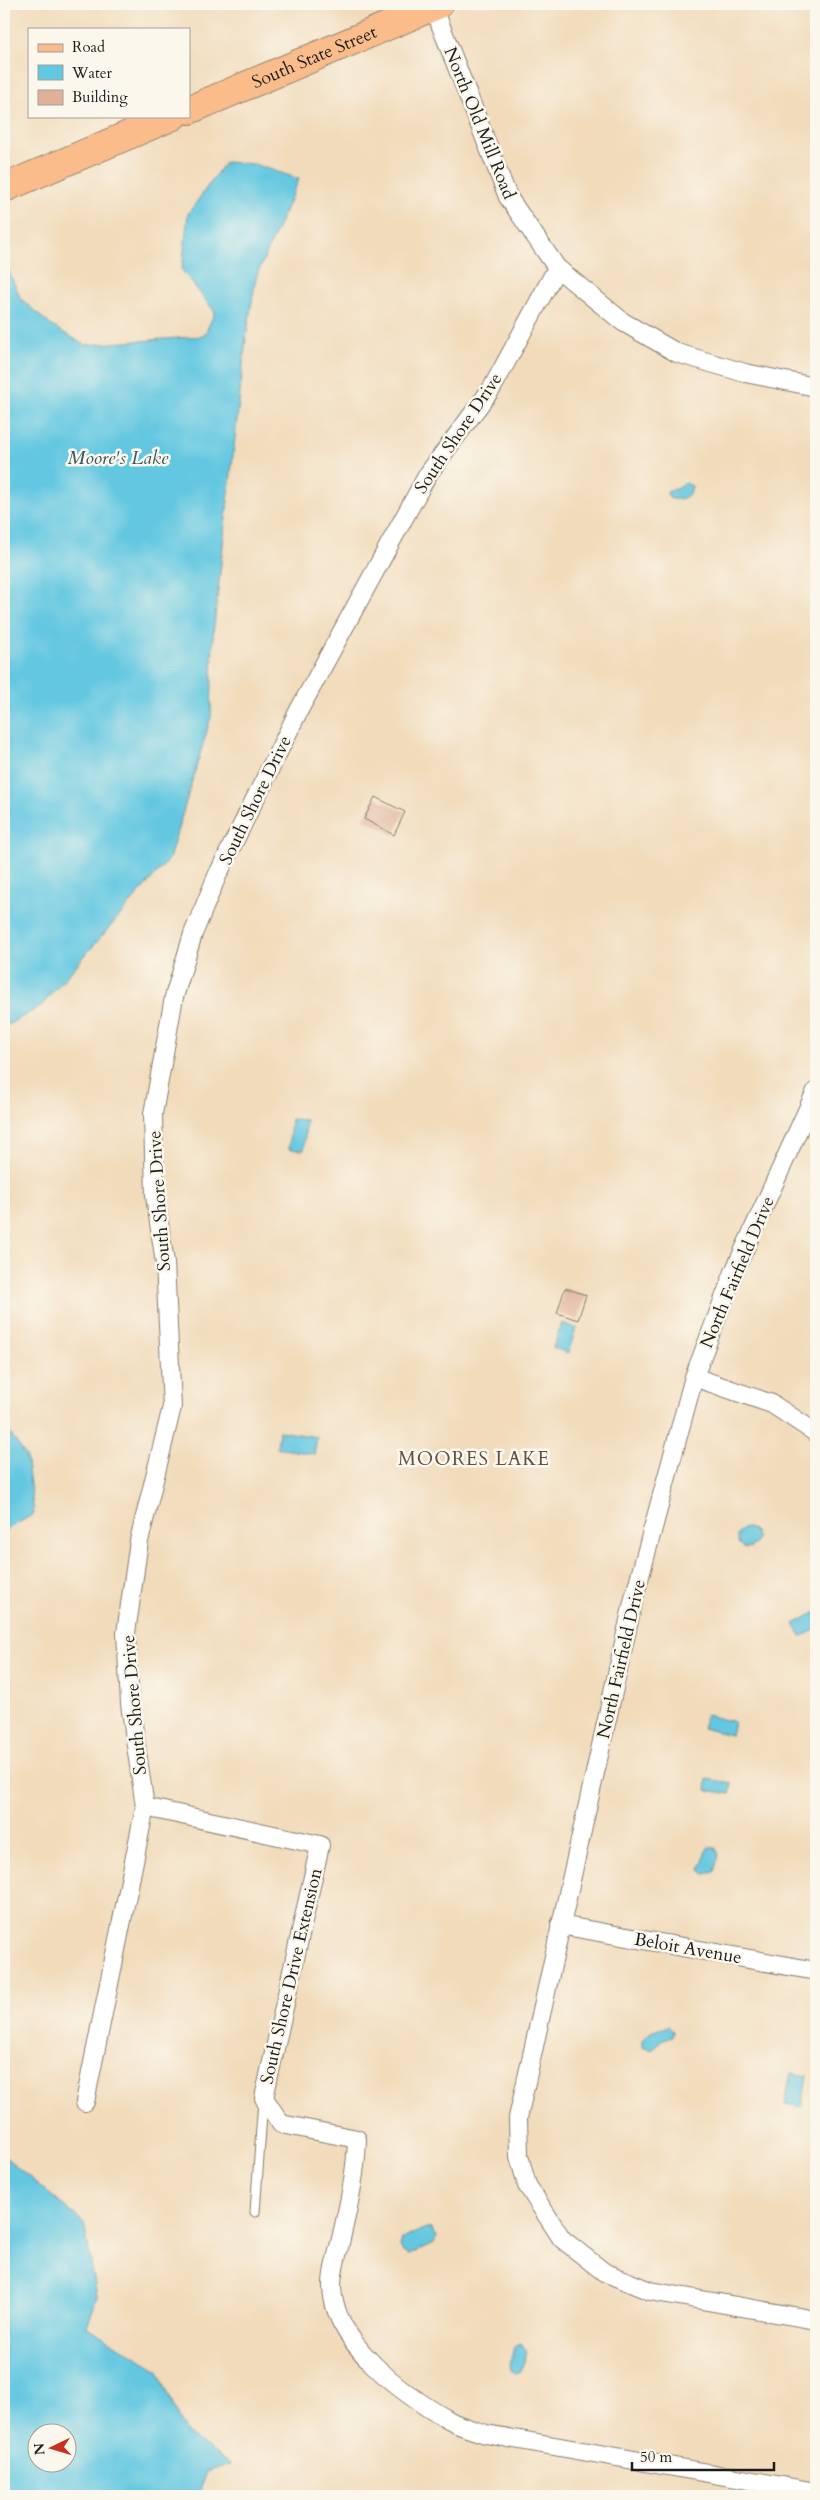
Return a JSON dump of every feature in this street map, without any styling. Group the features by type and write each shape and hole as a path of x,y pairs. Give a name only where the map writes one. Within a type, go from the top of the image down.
{"main road":[{"name":"South State Street","path":"190,110 436,5"},
{"path":"4,188 168,118"}],"street":[{"name":"North Old Mill Road","path":"436,5 508,197 557,268 623,322 677,353 746,373 816,387"},
{"name":"South Shore Drive","path":"86,2102 145,1807 130,1704 126,1633 139,1541 172,1407 164,1263 155,1196 153,1114 174,997 193,934 217,876 299,710 428,474 492,388 557,268"},
{"name":"North Fairfield Drive","path":"816,1091 734,1272 694,1376 634,1598 518,2118 519,2156 527,2185 562,2239 604,2272 650,2291 816,2320"},
{"path":"694,1376 772,1404 816,1433"},
{"name":"South Shore Drive Extension","path":"145,1807 320,1844 264,2098 281,2124 357,2139 356,2168 332,2282 332,2303 347,2332 374,2366 451,2422 486,2434 816,2492"},
{"name":"Beloit Avenue","path":"560,1926 816,1971"}],"lane":[{"path":"255,2212 264,2098"}],"water":[{"name":"Moore's Lake","path":"225,162 254,164 299,179 256,277 246,338 213,635 211,717 169,859 40,1007 4,1027 4,261 21,299 52,326 85,345 204,336 215,312 182,270 188,214"},
{"path":"685,483 692,486 687,496 680,499 669,498 667,492"},
{"path":"291,1119 306,1120 304,1150 289,1149"},
{"path":"562,1323 576,1328 568,1353 553,1348"},
{"path":"4,1425 26,1456 34,1514 4,1531"},
{"path":"279,1431 317,1437 314,1454 277,1448"},
{"path":"747,1528 754,1531 757,1538 754,1545 747,1548 740,1545 737,1538 740,1531"},
{"path":"816,1612 816,1629 801,1637 794,1624"},
{"path":"706,1715 734,1722 731,1735 702,1728"},
{"path":"707,1779 732,1783 730,1794 706,1790"},
{"path":"709,1847 715,1847 719,1854 714,1872 705,1874 700,1870"},
{"path":"668,2026 673,2031 672,2036 661,2040 652,2050 642,2046 642,2040 651,2032"},
{"path":"791,2073 807,2076 802,2107 785,2104"},
{"path":"4,2156 84,2223 97,2296 87,2327 157,2369 186,2433 230,2464 207,2472 198,2496 4,2496"},
{"path":"426,2228 431,2229 436,2237 434,2243 410,2255 403,2252 400,2246 402,2239"},
{"path":"521,2343 527,2351 521,2371 516,2373 511,2370 510,2364 514,2347"}],"building":[{"path":"375,797 405,812 394,835 364,819"},
{"path":"565,1288 586,1295 578,1320 557,1313"}],"district":[{"name":"MOORES LAKE","path":"474,1458"}]}
